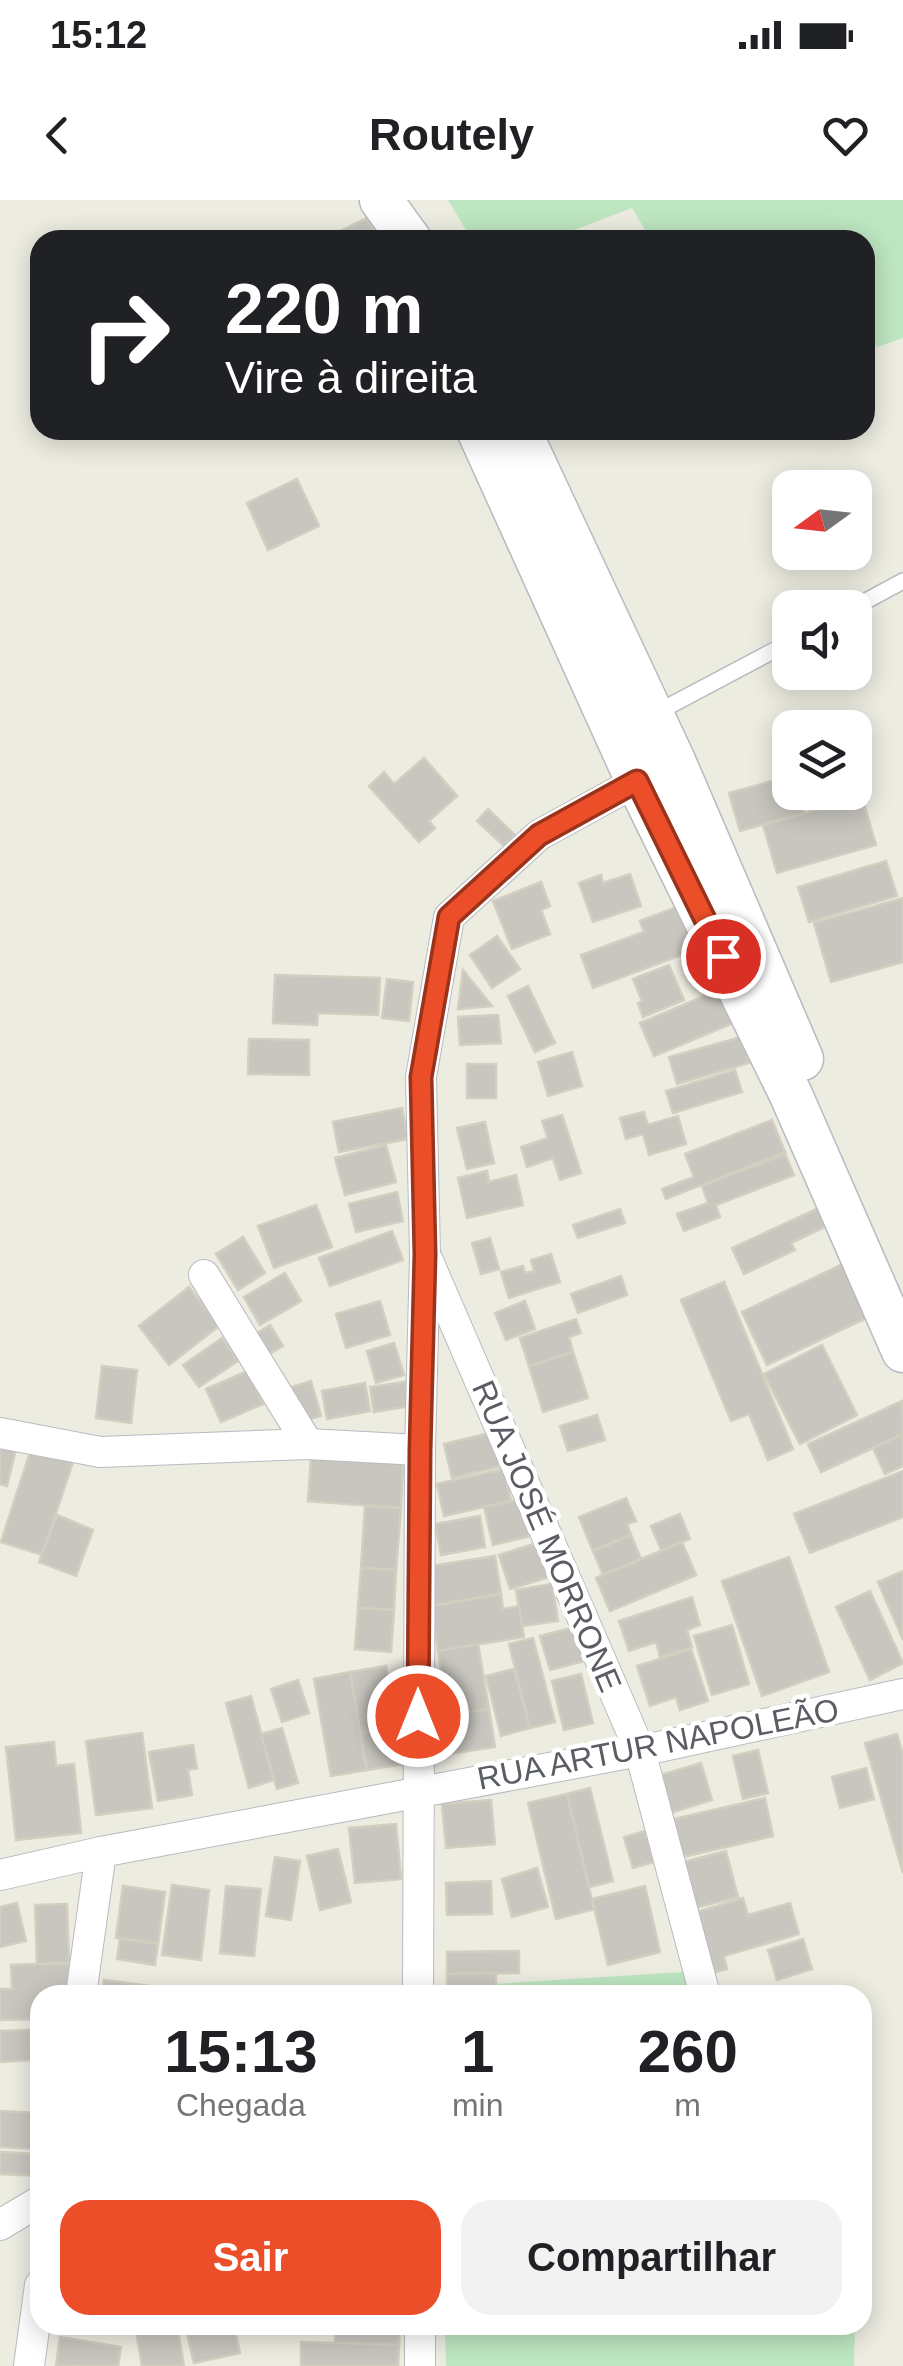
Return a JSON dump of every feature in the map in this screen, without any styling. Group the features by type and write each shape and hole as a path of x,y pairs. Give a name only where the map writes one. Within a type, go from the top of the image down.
{"main road":[{"path":"483,440 656,771 895,1291 903,1351"},
{"path":"524,440 652,715 656,771"}],"street":[{"path":"418,1985 420,1450 425,1254 421,1077 449,917 539,835 656,771"},
{"name":"RUA JOSÉ MORRONE","path":"425,1254 640,1752 702,1985"},
{"path":"204,1275 308,1444"},
{"path":"0,1433 100,1452 308,1444 420,1450"},
{"name":"RUA ARTUR NAPOLEÃO","path":"0,1875 101,1852 640,1752 903,1694"},
{"path":"81,1985 101,1852"},
{"path":"0,2226 30,2207"},
{"path":"0,2364 29,2365 33,2335"},
{"path":"420,2335 420,2366"}],"lane":[{"path":"872,598 903,581"},
{"path":"652,715 772,652"}],"green space":[{"path":"448,200 903,200 903,338 877,347 875,343 875,230 645,230 632,208 574,230 466,230"},
{"path":"684,1972 688,1985 493,1985"},
{"path":"445,2335 855,2335 854,2366 446,2366"}],"building":[{"path":"367,218 373,230 342,230"},
{"path":"297,479 319,526 268,550 247,503"},
{"path":"424,758 457,796 429,821 435,828 419,842 369,786 384,772 394,784"},
{"path":"772,781 772,810 804,813 740,831 729,793"},
{"path":"488,809 515,835 504,846 477,821"},
{"path":"816,810 866,810 876,845 777,873 763,825"},
{"path":"886,861 897,896 809,922 798,887"},
{"path":"630,874 641,906 593,922 579,883 601,875 603,883"},
{"path":"541,882 550,906 541,910 550,934 512,949 493,901"},
{"path":"903,898 903,962 831,982 814,923"},
{"path":"687,903 703,947 593,988 581,955 644,932 640,921"},
{"path":"497,936 520,969 492,988 470,955"},
{"path":"669,965 684,1000 643,1017 638,1003 642,1001 633,979"},
{"path":"463,970 492,1006 458,1009"},
{"path":"275,975 380,978 378,1015 318,1013 317,1025 273,1023"},
{"path":"387,979 413,982 409,1021 382,1018"},
{"path":"528,986 555,1043 535,1052 508,996"},
{"path":"724,988 738,1021 654,1056 640,1023"},
{"path":"498,1015 501,1043 460,1045 458,1017"},
{"path":"741,1037 749,1063 677,1084 669,1057"},
{"path":"249,1039 309,1040 309,1075 248,1074"},
{"path":"572,1052 582,1086 548,1096 538,1062"},
{"path":"467,1064 496,1064 496,1098 467,1098"},
{"path":"735,1070 742,1092 673,1113 666,1091"},
{"path":"402,1108 408,1139 339,1152 333,1122"},
{"path":"644,1112 648,1125 678,1116 686,1144 649,1155 643,1134 626,1139 620,1118"},
{"path":"562,1115 581,1173 560,1180 553,1158 527,1167 521,1147 548,1138 542,1121"},
{"path":"772,1120 785,1152 666,1199 662,1189 694,1177 685,1154"},
{"path":"485,1122 494,1163 467,1169 457,1128"},
{"path":"386,1145 396,1182 345,1195 335,1158"},
{"path":"785,1154 794,1175 716,1205 720,1217 684,1231 677,1214 708,1203 702,1186"},
{"path":"487,1171 489,1182 516,1175 523,1205 467,1218 458,1178"},
{"path":"397,1192 403,1221 356,1232 349,1204"},
{"path":"316,1205 332,1247 274,1268 258,1226"},
{"path":"819,1208 827,1226 791,1243 795,1250 744,1274 732,1248"},
{"path":"620,1209 625,1223 578,1238 573,1225"},
{"path":"392,1231 403,1260 330,1286 319,1258"},
{"path":"243,1237 265,1273 238,1290 216,1254"},
{"path":"490,1238 499,1269 481,1274 472,1243"},
{"path":"551,1254 560,1282 509,1298 501,1272 523,1266 525,1273 534,1271 531,1260"},
{"path":"845,1263 871,1316 767,1365 742,1312"},
{"path":"285,1273 301,1301 260,1325 244,1297"},
{"path":"621,1276 627,1295 578,1313 571,1294"},
{"path":"724,1282 793,1449 768,1460 749,1414 731,1421 681,1300"},
{"path":"189,1287 219,1326 169,1365 139,1326"},
{"path":"380,1301 390,1335 346,1348 336,1314"},
{"path":"525,1301 535,1329 506,1340 495,1313"},
{"path":"576,1319 581,1333 569,1337 573,1352 529,1366 520,1338"},
{"path":"270,1325 283,1346 266,1356 254,1335"},
{"path":"222,1338 238,1361 199,1387 183,1365"},
{"path":"394,1343 404,1375 376,1383 367,1351"},
{"path":"822,1345 857,1415 800,1444 764,1374"},
{"path":"573,1352 588,1398 543,1412 529,1366"},
{"path":"102,1366 137,1370 131,1423 96,1418"},
{"path":"248,1371 263,1404 221,1422 206,1389"},
{"path":"311,1381 321,1416 301,1422 291,1387"},
{"path":"405,1382 410,1406 374,1412 370,1387"},
{"path":"365,1383 370,1411 327,1419 322,1391"},
{"path":"902,1401 903,1434 821,1472 808,1444"},
{"path":"597,1415 605,1440 568,1451 560,1426"},
{"path":"498,1431 506,1465 452,1478 444,1444"},
{"path":"903,1434 903,1466 885,1474 873,1448"},
{"path":"0,1445 16,1449 7,1486 0,1484"},
{"path":"31,1449 73,1462 42,1555 1,1542"},
{"path":"311,1456 403,1463 401,1508 308,1501"},
{"path":"504,1469 511,1501 444,1516 437,1484"},
{"path":"903,1471 903,1517 810,1553 794,1514"},
{"path":"626,1498 636,1521 627,1524 631,1535 593,1551 579,1517"},
{"path":"521,1499 530,1536 493,1545 484,1507"},
{"path":"365,1506 401,1508 396,1570 361,1568"},
{"path":"680,1514 690,1539 661,1550 651,1526"},
{"path":"57,1515 93,1530 76,1576 39,1562"},
{"path":"480,1516 485,1547 441,1555 435,1524"},
{"path":"631,1535 641,1559 603,1575 593,1551"},
{"path":"543,1541 553,1576 510,1589 499,1555"},
{"path":"682,1542 696,1575 610,1611 596,1578"},
{"path":"495,1556 501,1594 431,1606 425,1567"},
{"path":"789,1557 829,1672 762,1696 722,1581"},
{"path":"361,1568 396,1570 394,1610 358,1608"},
{"path":"903,1571 903,1640 878,1582"},
{"path":"552,1584 558,1621 522,1626 516,1590"},
{"path":"870,1591 903,1663 870,1680 836,1607"},
{"path":"501,1594 503,1609 519,1606 524,1637 438,1651 431,1606"},
{"path":"692,1597 700,1625 687,1630 692,1647 660,1657 656,1642 629,1651 619,1621"},
{"path":"358,1608 394,1610 391,1652 355,1649"},
{"path":"583,1625 592,1659 550,1670 540,1636"},
{"path":"732,1625 749,1684 712,1695 694,1636"},
{"path":"533,1638 555,1722 530,1728 509,1644"},
{"path":"478,1644 489,1709 448,1715 438,1651"},
{"path":"691,1649 708,1701 680,1710 676,1697 650,1706 637,1666"},
{"path":"386,1666 397,1727 360,1733 350,1672"},
{"path":"514,1669 530,1728 501,1736 486,1676"},
{"path":"350,1672 367,1770 331,1776 314,1679"},
{"path":"581,1674 593,1723 564,1730 552,1681"},
{"path":"298,1680 309,1713 282,1722 271,1689"},
{"path":"251,1696 274,1780 249,1788 226,1703"},
{"path":"489,1709 495,1747 454,1753 448,1715"},
{"path":"397,1727 404,1764 367,1770 360,1733"},
{"path":"282,1728 298,1783 277,1789 261,1734"},
{"path":"142,1733 152,1808 96,1815 86,1741"},
{"path":"897,1734 903,1754 903,1873 865,1743"},
{"path":"54,1742 56,1766 74,1764 81,1833 16,1840 6,1747"},
{"path":"193,1745 197,1768 188,1770 192,1795 158,1801 149,1752"},
{"path":"758,1750 768,1793 743,1799 733,1756"},
{"path":"701,1763 712,1800 667,1814 657,1776"},
{"path":"866,1768 874,1799 840,1808 832,1777"},
{"path":"590,1788 613,1881 589,1887 567,1794"},
{"path":"567,1794 594,1909 556,1919 528,1803"},
{"path":"765,1798 773,1836 683,1857 674,1819"},
{"path":"491,1800 495,1844 446,1848 442,1804"},
{"path":"396,1824 401,1879 355,1883 349,1828"},
{"path":"645,1831 654,1862 633,1868 624,1837"},
{"path":"338,1849 351,1902 320,1910 307,1856"},
{"path":"726,1851 738,1897 695,1908 684,1862"},
{"path":"275,1857 300,1861 291,1920 266,1916"},
{"path":"537,1868 548,1907 512,1917 502,1879"},
{"path":"491,1881 492,1914 447,1915 446,1883"},
{"path":"172,1885 209,1890 201,1960 162,1955"},
{"path":"123,1886 165,1892 158,1944 116,1938"},
{"path":"226,1886 261,1889 254,1956 220,1953"},
{"path":"645,1886 660,1952 608,1965 592,1899"},
{"path":"743,1898 748,1915 790,1903 799,1934 724,1956 727,1969 702,1976 694,1913"},
{"path":"17,1903 26,1941 0,1947 0,1907"},
{"path":"67,1904 69,1963 37,1964 35,1905"},
{"path":"120,1938 158,1944 155,1965 117,1959"},
{"path":"803,1939 812,1969 777,1980 768,1950"},
{"path":"519,1951 519,1973 447,1974 447,1952"},
{"path":"69,1963 70,1985 30,1985 30,2019 0,2020 0,1989 12,1989 11,1965"},
{"path":"496,1973 496,1985 447,1985 447,1974"},
{"path":"104,1980 142,1985 103,1985"},
{"path":"30,2030 30,2060 0,2062 0,2031"},
{"path":"0,2111 30,2113 30,2149 0,2147"},
{"path":"0,2152 30,2154 30,2176 0,2174"},
{"path":"137,2335 179,2335 184,2366 142,2366"},
{"path":"187,2335 236,2335 240,2353 194,2363"},
{"path":"335,2335 400,2335 399,2345 335,2343"},
{"path":"60,2337 121,2347 118,2366 56,2366"},
{"path":"301,2342 399,2345 398,2366 301,2366"}],"route":[{"path":"418,1716 425,1254 421,1077 449,917 539,835 637,781 723,956"}]}
